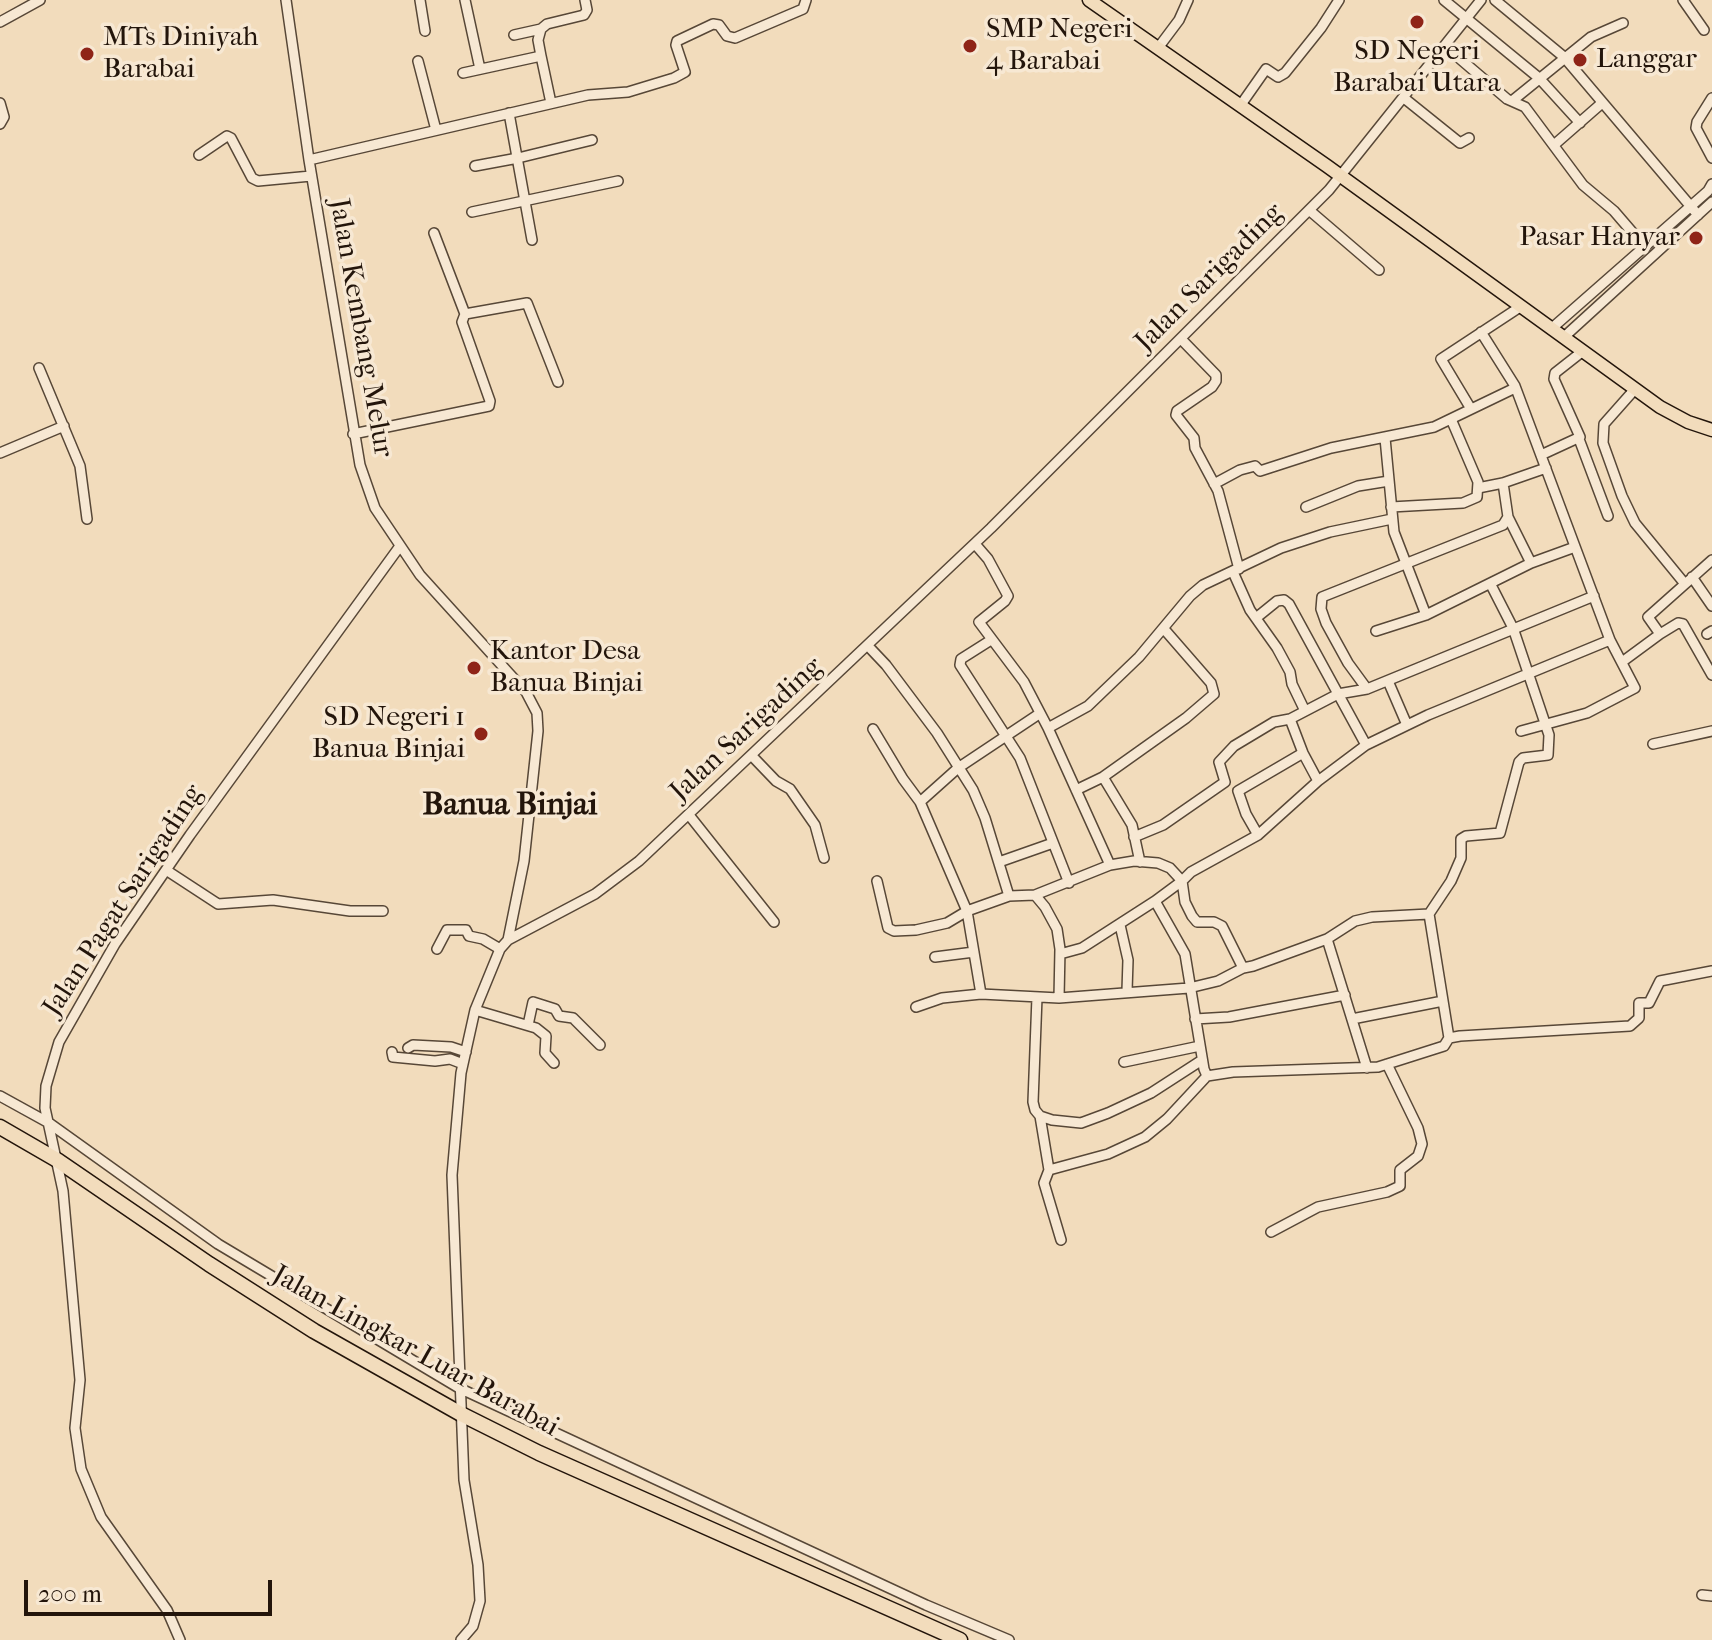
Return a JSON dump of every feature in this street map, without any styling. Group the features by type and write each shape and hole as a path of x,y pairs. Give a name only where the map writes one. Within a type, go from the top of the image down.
{"highway":[{"name":"Jalan Lingkar Luar Barabai","path":"0,1127 57,1160 314,1331 461,1414 553,1459 960,1640"}],"main road":[{"path":"1089,0 1341,176 1635,389 1674,414 1712,430"}],"street":[{"path":"0,22 40,0"},
{"name":"Jalan Kembang Melur","path":"286,0 353,434 375,508 441,598 526,692 537,713 538,731 524,861 508,940"},
{"path":"420,0 425,31"},
{"path":"465,0 480,69"},
{"path":"514,35 584,15 587,10 585,0"},
{"path":"309,160 588,95 628,92 681,76 685,70 677,41 713,24 719,25 727,36 735,38 803,9 806,0"},
{"path":"1158,48 1179,20 1188,0"},
{"path":"1240,106 1266,69 1278,77 1285,73 1339,0"},
{"path":"1444,0 1539,78 1580,123"},
{"name":"Jalan Sarigading","path":"461,1640 473,1626 480,1601 478,1565 464,1480 452,1175 463,1064 475,1010 500,949 508,940 595,894 639,861 975,544 1341,176 1481,0"},
{"path":"1495,0 1564,57 1698,215"},
{"path":"1683,0 1704,30"},
{"path":"1512,101 1591,37 1623,23"},
{"path":"541,29 538,40 551,103"},
{"path":"1445,46 1512,101 1525,107 1583,185 1614,211 1645,247"},
{"path":"463,73 541,56"},
{"path":"418,61 436,130"},
{"path":"1404,98 1460,143 1469,138"},
{"path":"1712,98 1696,128 1712,158"},
{"path":"0,103 4,117 0,124"},
{"path":"1554,145 1602,103"},
{"path":"509,113 532,240"},
{"path":"199,155 227,136 231,138 252,178 258,181 311,176"},
{"path":"475,166 592,140"},
{"path":"472,212 618,181"},
{"path":"1551,329 1708,191 1712,184"},
{"path":"1564,337 1712,202"},
{"path":"1309,210 1379,270"},
{"path":"353,434 489,406 490,401 462,322 465,314 434,233"},
{"path":"1629,260 1639,270"},
{"path":"465,314 527,303 558,382"},
{"path":"1471,409 1441,359 1520,307"},
{"path":"1481,332 1515,388 1610,640 1634,685 1633,691 1548,729 1521,731"},
{"path":"1181,339 1216,375 1216,381 1176,413 1194,438 1195,448 1214,484 1236,570 1250,610 1290,672 1292,684 1305,711"},
{"path":"1583,351 1555,373 1554,379 1608,516"},
{"path":"39,368 80,466 87,519"},
{"path":"1214,484 1255,466 1260,471 1331,448 1415,433 1515,388"},
{"path":"1635,389 1604,424 1603,443 1635,523 1712,606"},
{"path":"1391,507 1463,503 1474,499 1478,488 1451,419"},
{"path":"0,453 64,426"},
{"path":"1385,438 1392,519 1405,566 1426,615"},
{"path":"1541,455 1579,439"},
{"path":"1478,488 1546,468"},
{"path":"1306,507 1358,486 1389,481"},
{"path":"1503,483 1508,517 1531,563"},
{"path":"1367,689 1348,663 1326,623 1320,600 1503,525 1508,517"},
{"path":"1048,728 1088,706 1203,585 1281,548 1330,532 1392,519"},
{"path":"975,544 988,559 1008,596 980,619 980,625 1024,682 1110,865"},
{"name":"Jalan Pagat Sarigading","path":"180,1640 167,1610 101,1517 81,1469 75,1428 80,1380 63,1191 45,1108 46,1086 59,1042 115,944 400,546"},
{"path":"1376,631 1426,615 1531,563 1575,547"},
{"path":"1660,634 1648,617 1712,560"},
{"path":"1049,1170 1108,1154 1145,1137 1167,1119 1207,1076 1247,1071 1367,1068 1444,1046 1449,1038 1429,914 1451,881 1461,858 1461,839 1500,833 1519,762 1523,758 1546,755 1550,750 1548,729 1530,673 1513,628 1491,585"},
{"path":"1134,837 1163,825 1225,782 1219,762 1234,746 1274,722 1290,719 1338,694 1367,689 1388,681 1594,596"},
{"path":"1256,618 1277,601 1284,600 1293,610 1366,745"},
{"path":"1622,662 1678,623 1683,624 1712,675"},
{"path":"1076,790 1103,777 1186,718 1214,694 1211,683 1164,629"},
{"path":"991,640 960,661 1020,758 1069,883"},
{"path":"1060,954 1082,948 1155,901 1191,872 1258,835 1318,781 1366,745 1466,699 1610,640"},
{"path":"868,646 937,733 973,790 1009,896"},
{"path":"1388,681 1407,725"},
{"path":"920,802 958,768 1039,714"},
{"path":"1290,719 1318,781"},
{"path":"873,729 920,802 967,911 981,994"},
{"path":"1653,744 1712,731"},
{"path":"1258,835 1238,791 1303,753"},
{"path":"752,756 776,781 790,789 815,825 824,858"},
{"path":"1103,777 1132,825 1140,862"},
{"path":"689,815 774,922"},
{"path":"999,862 1053,843"},
{"path":"877,881 890,931 916,930 947,923 967,911 1009,896 1035,895 1110,865 1140,862 1167,866 1182,881 1185,902 1192,916 1197,922 1214,922 1222,926 1243,968"},
{"path":"166,870 218,904 273,900 350,911 383,911"},
{"path":"1035,895 1057,929 1059,998"},
{"path":"1155,901 1185,954 1207,1076"},
{"path":"916,1007 942,998 981,994 1059,998 1189,988 1218,981 1243,968 1327,939 1355,921 1429,914"},
{"path":"1120,925 1128,960 1127,991"},
{"path":"437,949 447,930 466,930 469,936 483,939 500,949"},
{"path":"1327,939 1367,1068"},
{"path":"935,957 974,952"},
{"path":"1449,1038 1630,1026 1639,1018 1639,1003 1649,1003 1660,981 1712,971"},
{"path":"1195,1019 1229,1017 1345,995"},
{"path":"1037,997 1033,1102 1040,1116 1049,1170 1044,1183 1061,1240"},
{"path":"1352,1019 1443,1001"},
{"path":"528,1025 533,1002 555,1009 559,1016 573,1018 600,1045"},
{"path":"475,1010 536,1028 546,1036 545,1053 554,1063"},
{"path":"408,1048 413,1045 451,1047 466,1052"},
{"path":"1124,1062 1200,1046"},
{"path":"392,1052 393,1057 435,1061 450,1059 463,1064"},
{"path":"1040,1116 1081,1123 1151,1093 1202,1060"},
{"path":"1271,1232 1318,1207 1387,1192 1400,1186 1400,1170 1418,1156 1422,1144 1418,1128 1387,1064"},
{"path":"0,1096 49,1123 218,1244 459,1388 926,1605 1009,1640"}],"place":[{"name":"SD Negeri Barabai Utara","path":"1417,22"},
{"name":"SMP Negeri 4 Barabai","path":"970,46"},
{"name":"MTs Diniyah Barabai","path":"87,54"},
{"name":"Langgar","path":"1580,60"},
{"name":"Pasar Hanyar","path":"1696,238"},
{"name":"Kantor Desa Banua Binjai","path":"474,668"},
{"name":"SD Negeri 1 Banua Binjai","path":"481,734"}],"district":[{"name":"Banua Binjai","path":"510,806"}]}
